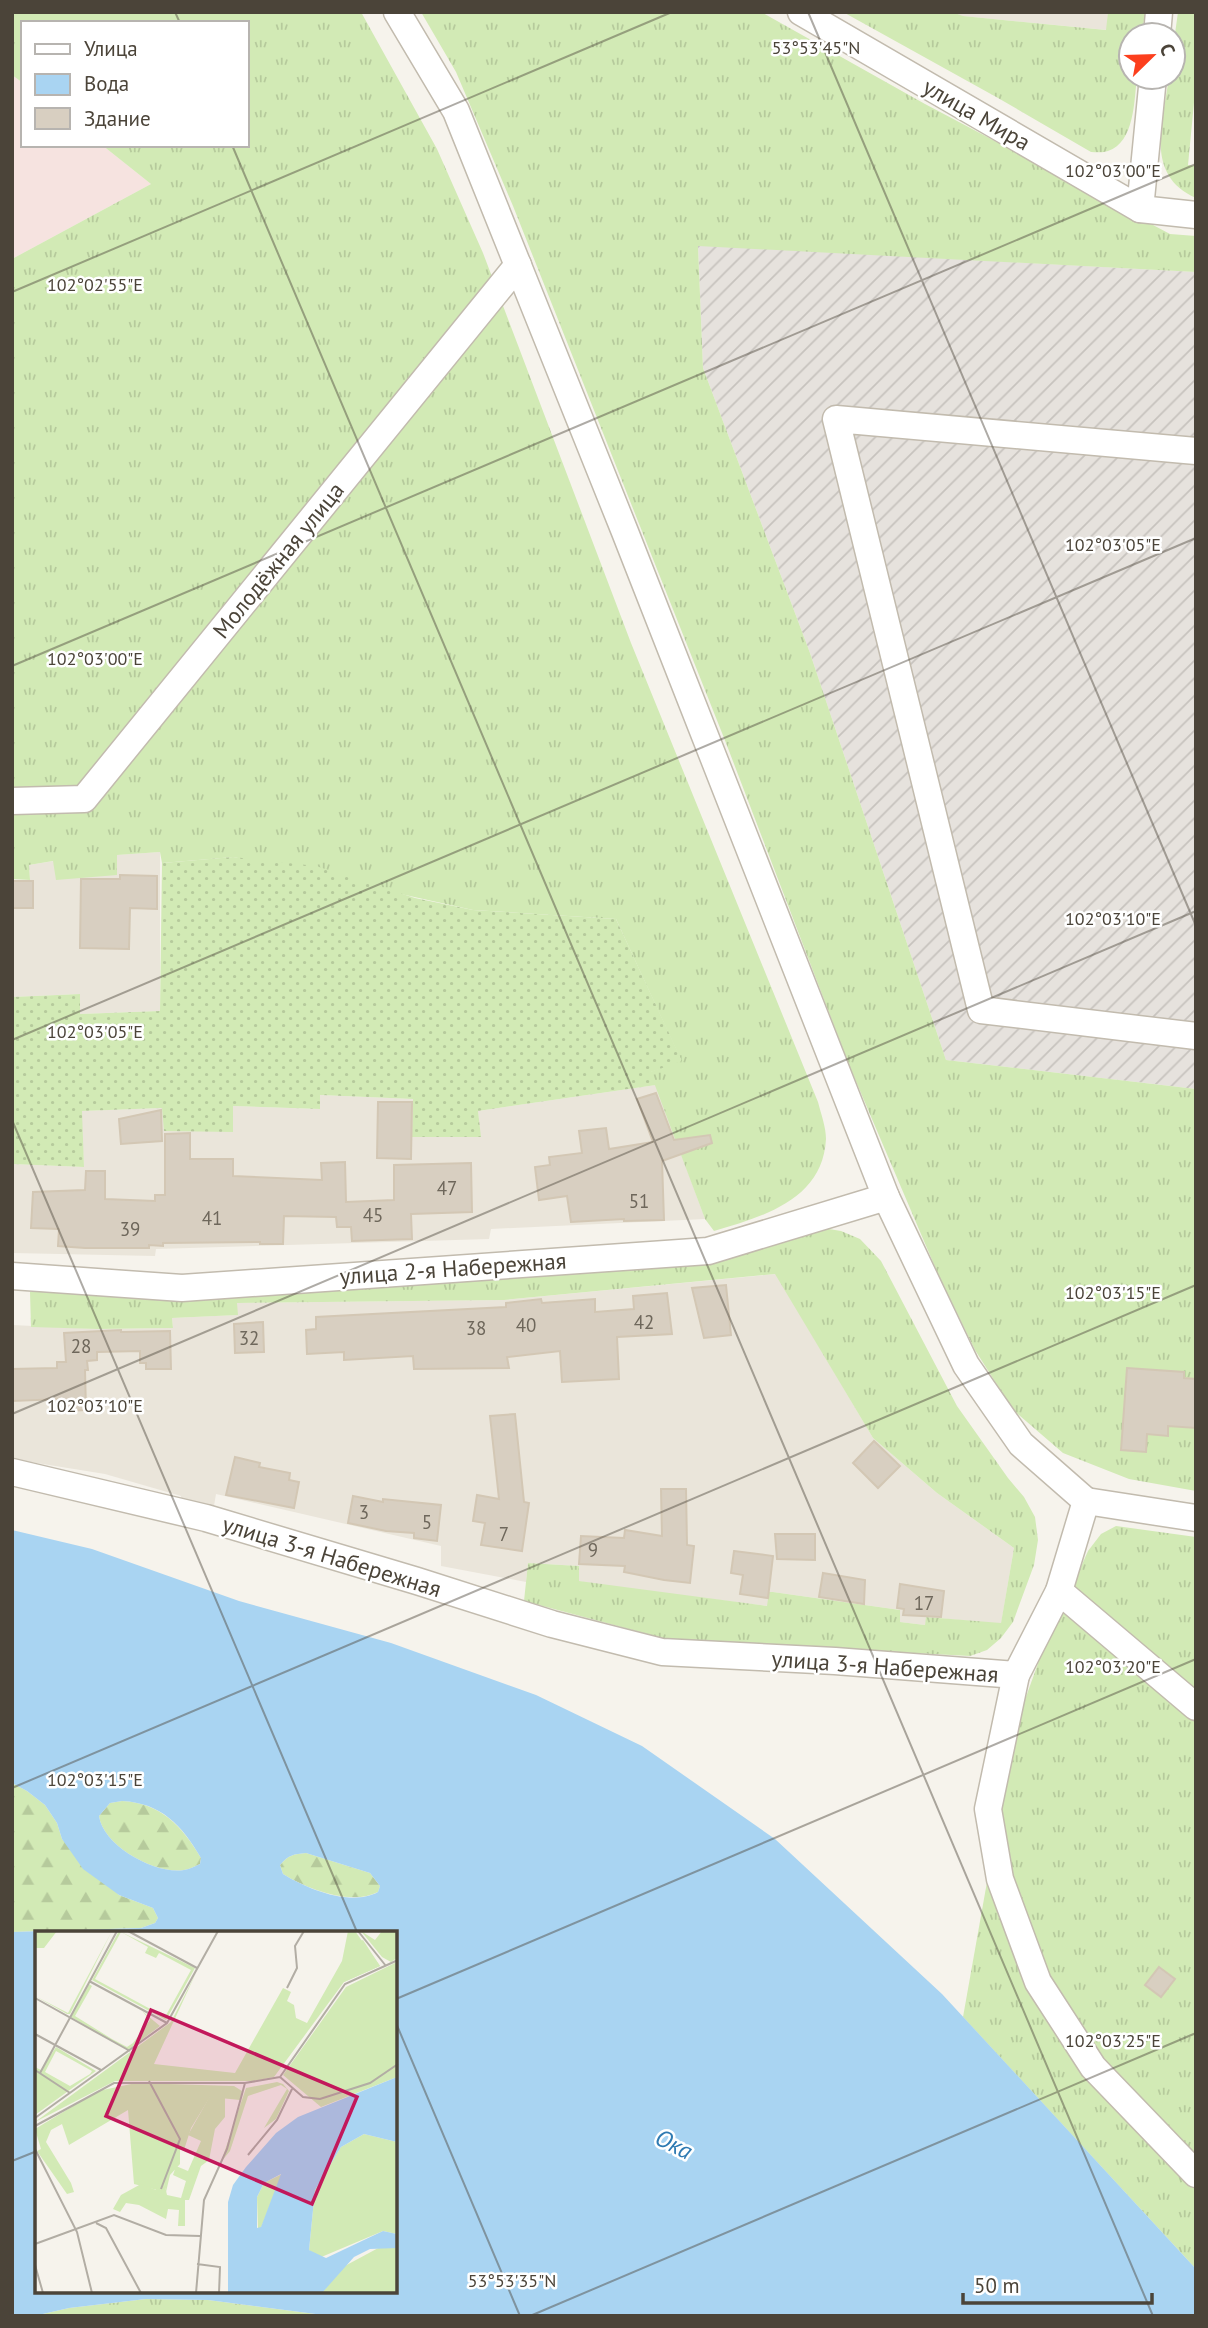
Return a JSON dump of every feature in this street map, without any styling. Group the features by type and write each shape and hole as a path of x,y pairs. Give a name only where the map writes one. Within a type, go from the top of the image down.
{"street":[{"path":"397,12 456,111 886,1197 966,1365 1021,1444 1086,1501 1196,1518"},
{"name":"улица Мира","path":"801,12 1140,209 1196,215"},
{"path":"1140,209 1152,91"},
{"name":"Молодёжная улица","path":"12,802 84,799 518,265"},
{"path":"1196,451 836,419 981,1010 1196,1036"},
{"name":"улица 2-я Набережная","path":"12,1276 182,1288 708,1251 886,1197"},
{"name":"улица 3-я Набережная","path":"12,1472 206,1518 552,1624 662,1652 835,1661 1016,1675 988,1809 1000,1880 1038,1982 1093,2067 1193,2164"},
{"path":"1016,1675 1059,1591 1086,1501"},
{"path":"1059,1591 1196,1707"}],"shaded area":[{"path":"952,12 1108,12 1107,30 962,16"},
{"path":"12,75 21,82 21,147 105,147 151,184 12,259"},
{"path":"698,245 1196,272 1196,1089 946,1060 810,653 703,368"},
{"path":"160,852 160,1011 79,1014 79,994 12,997 12,880 30,880 29,865 54,861 116,875 116,855"},
{"path":"656,1085 705,1219 491,1229 489,1239 156,1249 155,1256 12,1253 12,1164 84,1167 81,1111 162,1108 232,1132 233,1106 319,1109 319,1095 414,1099 413,1136 480,1137 478,1111"},
{"path":"776,1274 873,1438 937,1493 1014,1548 1001,1624 927,1617 925,1625 900,1622 900,1610 773,1592 769,1592 768,1606 611,1587 578,1581 579,1566 528,1563 526,1582 441,1566 441,1546 216,1494 214,1506 181,1501 181,1496 105,1474 12,1459 12,1325 97,1329 173,1328 172,1318 237,1315 237,1303 504,1300"}],"green space":[{"path":"12,12 361,12 437,149 483,253 631,643 818,1102 826,1134 822,1160 814,1177 787,1203 770,1212 714,1231 705,1219 650,1072 681,1060 616,919 473,910 234,857 162,863 160,852 117,855 117,875 56,880 53,861 29,865 30,880 12,879 12,259 151,184 105,147 248,147 248,21 21,21 21,82 12,75"},
{"path":"421,12 761,12 925,104 1170,234 1196,236 1196,272 698,246 703,368 810,653 946,1060 1196,1089 1196,1491 1129,1479 1063,1453 1013,1410 975,1350 938,1274 849,1065 726,743 513,206 456,72"},
{"path":"843,12 952,12 963,16 1106,30 1108,12 1145,12 1144,21 1117,21 1117,91 1136,91 1132,119 1124,139 1117,146 1106,152 1091,152"},
{"path":"1178,12 1196,12 1196,82 1188,165 1196,166 1196,198 1180,188 1169,176 1161,146 1167,91 1187,91 1187,21 1177,21"},
{"path":"233,857 316,866 415,898 473,910 616,919 682,1061 651,1072 656,1085 478,1111 481,1137 412,1137 413,1099 320,1095 320,1109 233,1106 233,1132 164,1131 162,1108 82,1111 84,1167 12,1164 12,997 80,994 80,1014 160,1011 162,863"},
{"path":"817,1227 841,1231 860,1239 881,1261 957,1406 1024,1497 1035,1517 1038,1540 1034,1565 1013,1622 987,1650 970,1656 670,1640 524,1601 528,1563 579,1566 579,1581 767,1606 769,1592 773,1592 900,1610 900,1622 925,1625 926,1617 1001,1623 1014,1548 937,1493 873,1438 775,1274 504,1300 237,1303 238,1315 172,1318 173,1328 31,1327 30,1292 200,1292"},
{"path":"1116,1526 1196,1537 1196,2269 963,2017 1014,1730 1040,1658 1088,1551 1101,1534"},
{"path":"12,1783 45,1805 57,1823 62,1839 119,1895 153,1908 158,1918 155,1923 141,1928 12,1932"},
{"path":"122,1801 148,1806 169,1818 194,1846 201,1858 200,1864 184,1870 159,1868 120,1848 110,1838 99,1816 110,1803"},
{"path":"306,1853 370,1873 380,1886 378,1892 355,1897 329,1894 283,1874 280,1865 286,1859"},
{"path":"146,2299 208,2300 331,2316 34,2316 69,2308"}],"water":[{"name":"Ока","path":"12,1530 92,1549 239,1601 391,1643 536,1695 642,1746 775,1839 942,1994 1196,2269 1196,2316 331,2316 208,2300 146,2299 69,2308 34,2316 12,2316 12,1932 35,1931 35,2293 397,2293 397,1931 44,1931 141,1928 155,1923 158,1918 153,1908 119,1895 83,1869 62,1839 57,1823 45,1805 12,1783","holes":["110,1803 136,1803 159,1811 178,1826 201,1858 200,1864 184,1870 159,1868 120,1848 110,1838 99,1816","306,1853 370,1873 380,1886 378,1892 355,1898 342,1897 316,1890 283,1874 280,1865 283,1862 292,1856"]}],"building":[{"path":"120,875 157,876 157,909 130,908 129,949 80,948 81,879 120,879"},
{"path":"12,881 33,881 33,908 12,908"},
{"path":"656,1093 674,1140 710,1135 712,1143 662,1161 664,1220 571,1222 567,1196 539,1200 535,1167 550,1165 549,1157 582,1153 579,1131 606,1128 609,1149 653,1142 637,1099"},
{"path":"378,1102 412,1102 411,1159 377,1158"},
{"path":"161,1110 162,1141 121,1144 119,1119"},
{"path":"190,1133 190,1159 233,1159 233,1176 322,1180 321,1163 345,1162 346,1202 394,1200 394,1165 471,1163 472,1212 411,1214 412,1239 352,1241 351,1227 337,1227 336,1217 284,1216 283,1244 163,1243 163,1246 149,1245 149,1248 85,1248 58,1246 59,1229 31,1228 33,1192 85,1190 86,1171 105,1171 105,1199 155,1201 155,1195 165,1195 165,1134"},
{"path":"726,1285 731,1335 704,1338 692,1288"},
{"path":"667,1293 672,1334 617,1337 619,1379 562,1382 560,1351 507,1357 509,1368 414,1369 413,1356 344,1360 344,1352 307,1354 306,1330 316,1329 316,1317 506,1307 506,1303 541,1299 542,1303 595,1299 595,1312 634,1309 633,1296"},
{"path":"263,1322 264,1352 235,1353 234,1324"},
{"path":"170,1331 171,1369 146,1369 146,1363 140,1363 140,1351 97,1352 97,1360 87,1361 88,1370 85,1370 86,1410 63,1411 62,1399 12,1401 12,1369 57,1368 57,1362 66,1362 64,1333"},
{"path":"1127,1368 1184,1372 1184,1378 1196,1379 1196,1428 1168,1426 1168,1436 1147,1434 1146,1452 1121,1450"},
{"path":"515,1414 524,1502 529,1503 522,1551 481,1545 485,1523 473,1521 477,1495 499,1499 490,1416"},
{"path":"874,1441 900,1466 878,1488 853,1463"},
{"path":"235,1457 260,1463 259,1467 290,1473 289,1480 299,1482 294,1508 226,1495"},
{"path":"661,1489 686,1489 687,1545 694,1546 690,1583 624,1572 625,1566 579,1564 581,1536 624,1538 625,1530 662,1536"},
{"path":"353,1496 383,1502 383,1499 441,1505 437,1541 414,1538 414,1533 386,1531 348,1523"},
{"path":"775,1534 815,1534 815,1560 777,1559"},
{"path":"734,1551 773,1556 768,1598 740,1594 743,1575 731,1573"},
{"path":"823,1573 865,1580 864,1604 819,1597"},
{"path":"900,1584 944,1591 941,1617 903,1615 904,1609 897,1608"},
{"path":"1159,1967 1175,1979 1161,1997 1145,1985"}]}
